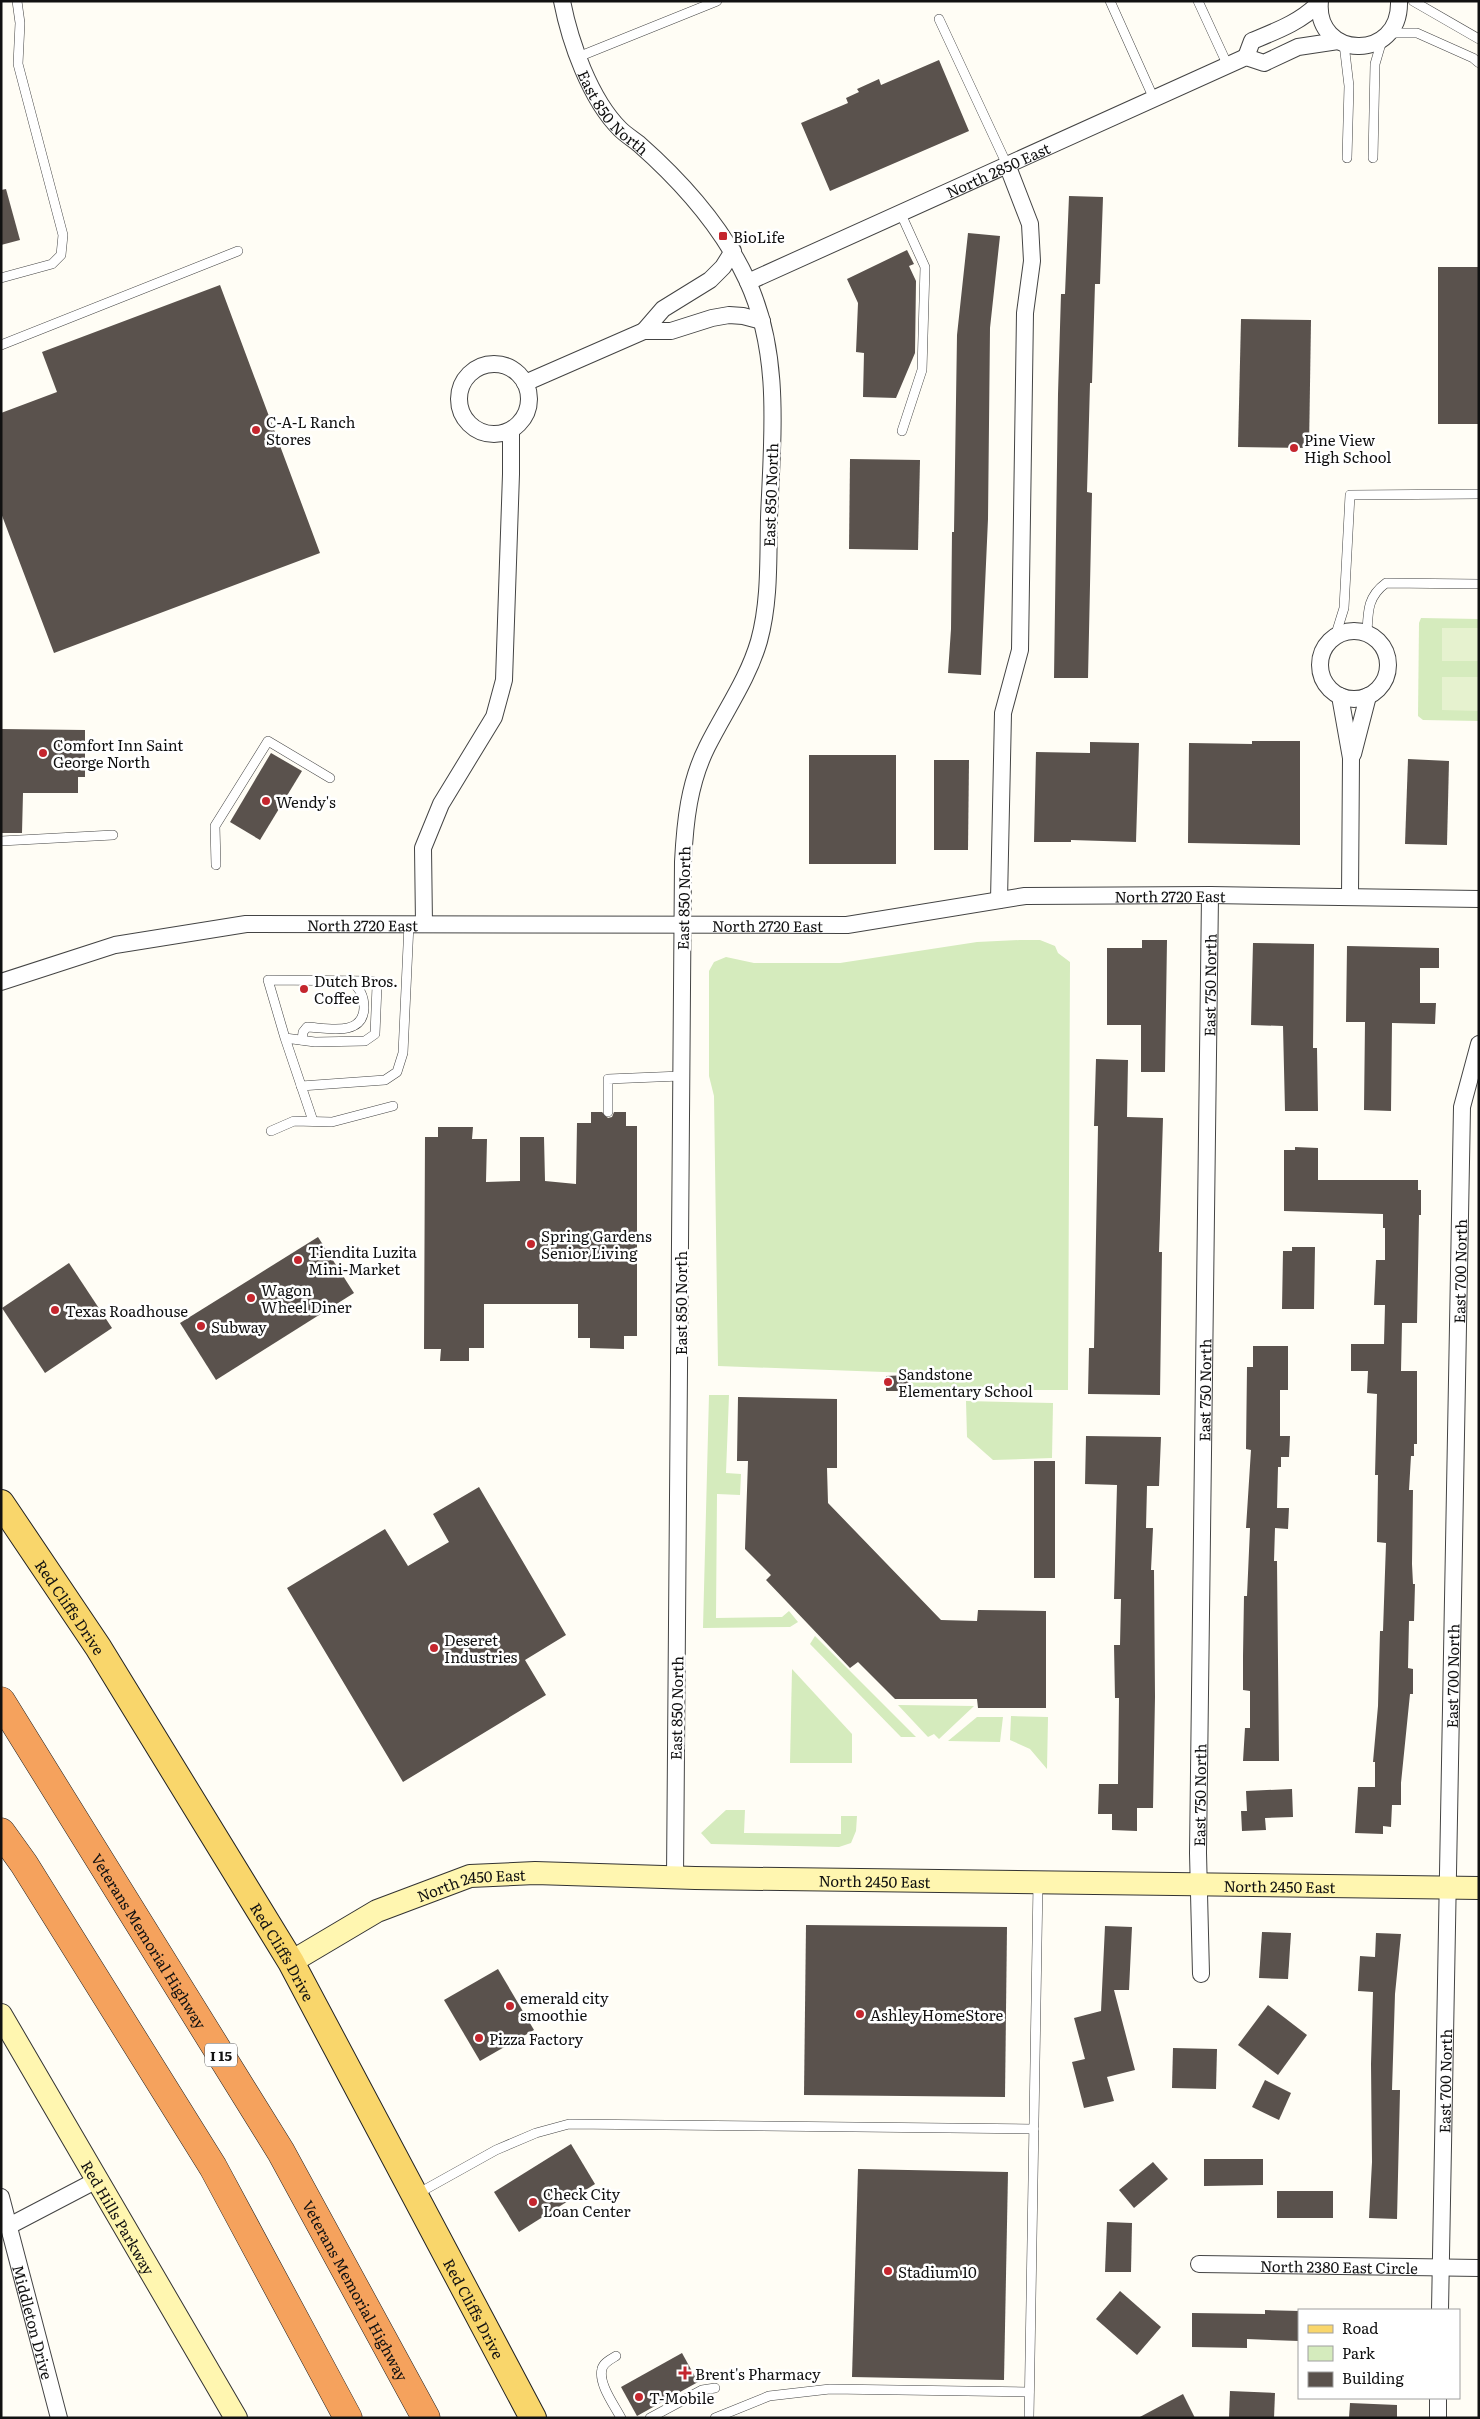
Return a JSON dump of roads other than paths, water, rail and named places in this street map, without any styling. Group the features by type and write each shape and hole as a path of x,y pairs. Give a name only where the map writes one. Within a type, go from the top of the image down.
{"highway":[{"name":"Veterans Memorial Highway","path":"1,1701 281,2152 426,2418"},
{"path":"1,1832 24,1864 213,2167 348,2418"}],"main road":[{"name":"Red Cliffs Drive","path":"1,1503 98,1647 291,1962 534,2418"}],"street":[{"name":"East 850 North","path":"562,1 567,24 578,57 600,102 620,129 639,144 700,207 733,251 748,282 762,321 769,351 772,391 767,601 759,641 745,677 707,748 692,786 685,825 675,1878"},
{"path":"1246,57 1264,63 1298,47 1341,42 1363,46 1386,36 1396,23 1399,1"},
{"name":"North 2850 East","path":"748,282 1228,66 1246,57 1252,42 1310,12 1319,2"},
{"path":"1319,2 1323,25 1341,42"},
{"path":"999,900 1003,714 1020,650 1024,313 1032,261 1030,224 1008,166"},
{"path":"644,331 662,309 710,280 723,267 733,251"},
{"path":"525,383 644,331 670,331 712,318 729,315 744,316 762,321"},
{"path":"496,364 516,372 525,383 529,402 526,413 520,423 510,431 499,435 475,430 466,422 460,411 458,399 461,387 467,376 476,368 496,364"},
{"path":"416,924 423,848 441,804 494,717 504,680 511,474 510,431"},
{"path":"1356,631 1367,634 1383,648 1387,659 1384,680 1378,690 1368,696 1349,698 1340,696 1326,684 1320,665 1322,654 1327,644 1345,632 1356,631"},
{"path":"1340,696 1351,758 1350,896"},
{"path":"1351,758 1368,696"},
{"name":"North 2720 East","path":"1,982 115,946 246,924 847,925 1025,896 1210,895 1479,899"},
{"name":"East 750 North","path":"1201,1974 1198,1884 1210,895"},
{"name":"East 700 North","path":"1440,2309 1462,1107 1479,1044"},
{"name":"North 2450 East","path":"291,1962 376,1911 470,1876 535,1873 675,1878 1479,1888"},
{"name":"Red Hills Parkway","path":"1,2015 236,2418"},
{"path":"9,2226 97,2180"},
{"name":"Middleton Drive","path":"1,2198 59,2418"},
{"name":"North 2380 East Circle","path":"1200,2264 1479,2268"},
{"path":"1438,2399 1438,2418"}],"lane":[{"path":"1,278 52,264 61,255 63,235 18,64 20,23 17,1"},
{"path":"578,57 717,1"},
{"path":"1110,1 1154,99"},
{"path":"1198,1 1228,66"},
{"path":"1413,1 1479,39"},
{"path":"939,19 1008,166"},
{"path":"1373,158 1375,64 1386,36 1417,33 1473,58 1479,63"},
{"path":"1341,42 1349,86 1347,158"},
{"path":"901,214 925,267 922,370 902,430"},
{"path":"1,345 238,251"},
{"path":"1335,637 1344,608 1350,494 1479,494"},
{"path":"1367,634 1368,609 1375,591 1386,583 1479,584"},
{"path":"216,865 215,826 268,741 330,778"},
{"path":"1,841 113,835"},
{"path":"301,1086 384,1080 397,1072 403,1053 416,924"},
{"path":"285,1038 364,1041 375,1034 377,986 372,981 268,980 285,1038 313,1122"},
{"path":"302,1040 303,1032 307,1028 350,1028 358,1025 364,1016 364,1003 362,992 352,981"},
{"path":"608,1112 608,1079 682,1076"},
{"path":"271,1130 294,1121 332,1122 394,1106"},
{"path":"1029,2418 1038,1883"},
{"path":"415,2195 496,2150 536,2132 570,2124 1034,2129"},
{"path":"616,2356 607,2361 602,2369 602,2381 621,2418"},
{"path":"650,2418 702,2390 715,2388"},
{"path":"715,2418 769,2396 830,2389 1029,2392"}],"place":[{"name":"BioLife","path":"723,236"},
{"name":"C-A-L Ranch Stores","path":"256,430"},
{"name":"Pine View High School","path":"1294,448"},
{"name":"Comfort Inn Saint George North","path":"43,753"},
{"name":"Wendy's","path":"266,801"},
{"name":"Dutch Bros. Coffee","path":"304,989"},
{"name":"Spring Gardens Senior Living","path":"531,1244"},
{"name":"Tiendita Luzita Mini-Market","path":"298,1260"},
{"name":"Wagon Wheel Diner","path":"251,1298"},
{"name":"Texas Roadhouse","path":"55,1310"},
{"name":"Subway","path":"201,1326"},
{"name":"Sandstone Elementary School","path":"888,1382"},
{"name":"Deseret Industries","path":"434,1648"},
{"name":"emerald city smoothie","path":"510,2006"},
{"name":"Ashley HomeStore","path":"860,2014"},
{"name":"Pizza Factory","path":"479,2038"},
{"name":"Check City Loan Center","path":"533,2202"},
{"name":"Stadium 10","path":"888,2271"},
{"name":"Brent's Pharmacy","path":"685,2373"},
{"name":"T-Mobile","path":"639,2397"}]}
